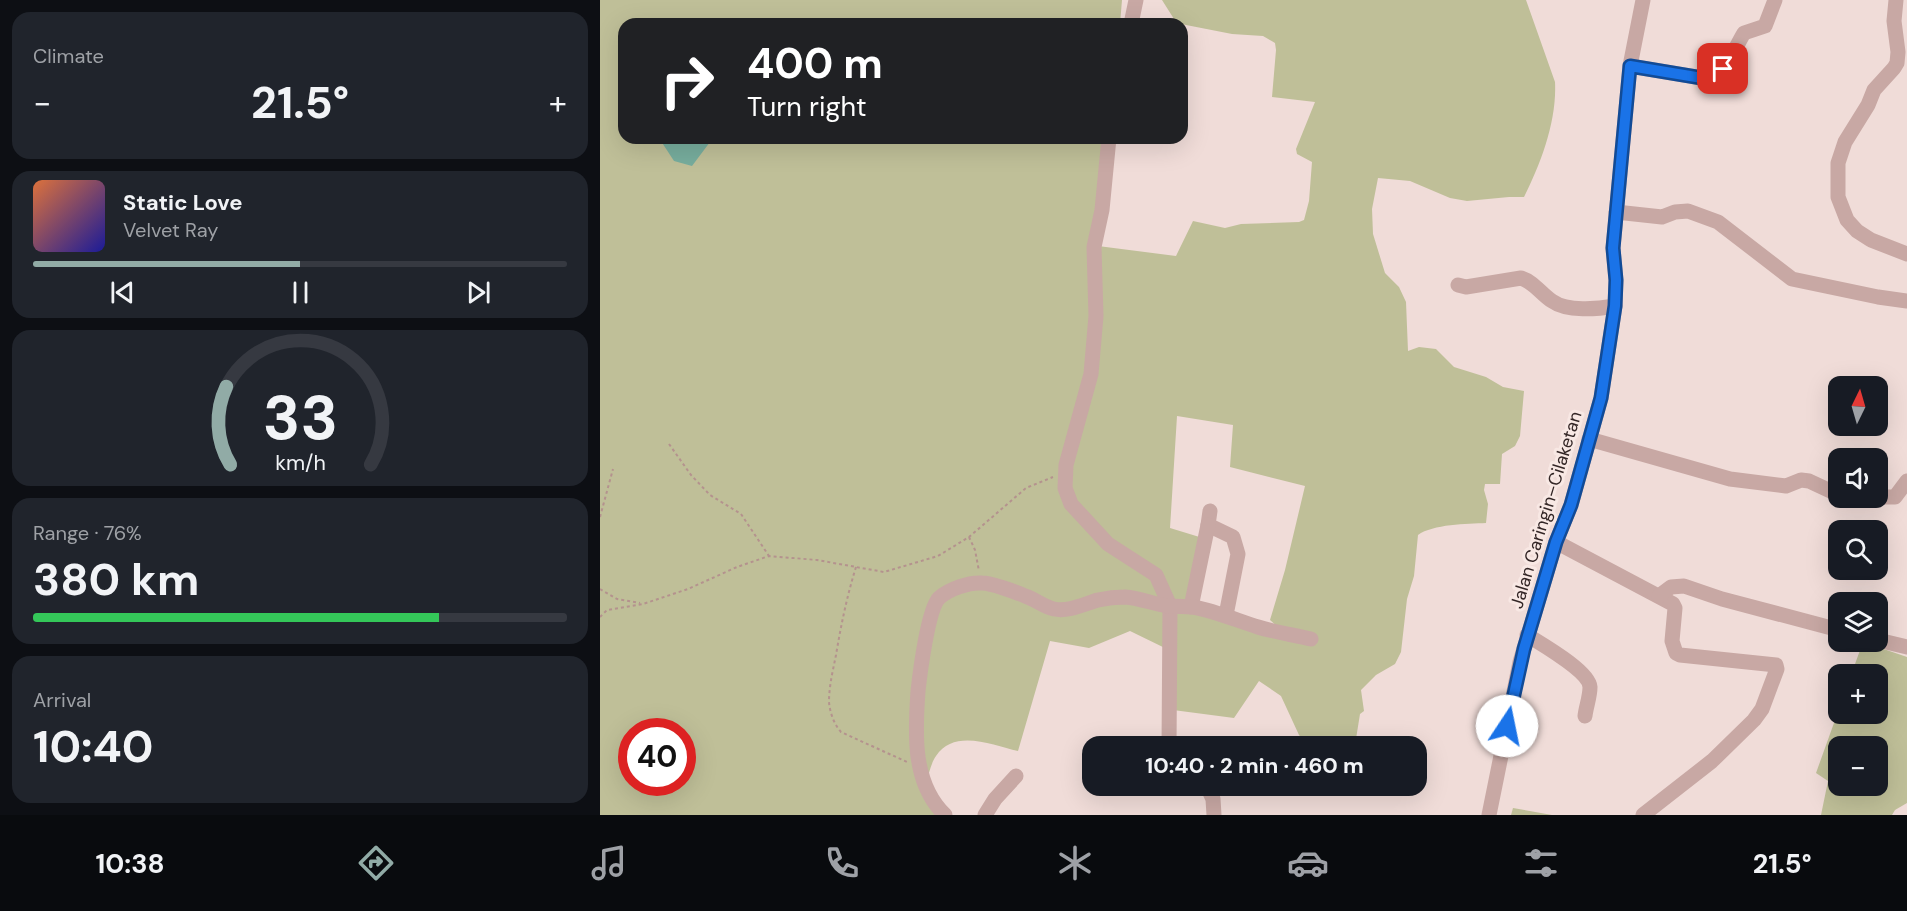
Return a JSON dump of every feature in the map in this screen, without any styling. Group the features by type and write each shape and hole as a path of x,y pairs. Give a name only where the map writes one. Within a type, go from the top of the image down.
{"street":[{"path":"1132,18 1136,0"},
{"name":"Jalan Caringin–Cilaketan","path":"1489,815 1527,635 1556,542 1571,505 1601,398 1615,306 1616,280 1613,248 1630,66 1643,0"},
{"path":"1630,66 1702,78 1713,75 1723,69 1744,33 1765,26 1775,0"},
{"path":"1896,0 1894,21 1897,63 1875,90 1845,142 1838,163 1838,197 1847,220 1857,231 1871,240 1907,254"},
{"path":"1108,144 1102,210 1094,247 1096,316 1091,374 1066,465 1065,488 1071,504 1108,544 1156,575 1170,606 1169,736"},
{"path":"1616,212 1662,218 1675,212 1688,211 1718,222 1791,279 1907,301"},
{"path":"1458,285 1466,287 1521,278 1528,280 1554,303 1569,307 1596,309 1615,306"},
{"path":"1589,439 1730,479 1786,486 1801,480 1809,481 1828,490"},
{"path":"1901,499 1907,481"},
{"path":"1191,607 1209,518 1233,537 1238,547 1226,615"},
{"path":"1556,542 1672,604 1675,608 1672,646 1676,653 1776,665 1777,669 1762,709 1754,720 1712,761 1643,815"},
{"path":"945,815 927,792 921,774 916,711 920,673 933,609 938,599 950,591 982,583 1026,596 1058,610 1124,597 1170,606 1191,607 1226,615 1259,627 1311,639"},
{"path":"1659,596 1671,587 1684,586 1722,599 1828,627"},
{"path":"1527,635 1578,670 1585,678 1590,686 1585,716"},
{"path":"1888,642 1907,647"},
{"path":"985,815 995,799 1016,776"},
{"path":"1212,796 1214,815"}],"path":[{"path":"669,444 691,475 710,495 741,514 769,556"},
{"path":"600,617 607,610 643,604 688,589 737,567 769,556 817,560 884,572 938,556 969,537 1026,488 1051,478 1066,465"},
{"path":"600,517 613,469"},
{"path":"969,537 975,550 982,583"},
{"path":"856,567 845,605 832,677 829,702 832,717 841,732 910,764 921,774"},
{"path":"600,589 617,599 643,604"}],"shaded area":[{"path":"600,0 1122,0 1120,18 618,18 618,144 1108,144 1098,246 1176,256 1193,221 1225,228 1241,224 1304,220 1309,201 1312,162 1297,154 1296,149 1315,102 1272,97 1275,43 1263,36 1232,34 1188,25 1188,18 1173,18 1162,0 1526,0 1555,82 1555,97 1547,141 1524,197 1467,201 1450,198 1410,181 1378,178 1372,209 1373,234 1385,273 1399,287 1406,302 1408,351 1419,347 1436,349 1454,367 1486,377 1503,387 1524,391 1520,436 1515,446 1502,454 1500,484 1485,484 1484,490 1488,504 1486,523 1441,527 1424,531 1418,535 1414,576 1407,599 1401,652 1395,664 1376,675 1361,690 1364,711 1360,714 1356,736 1300,736 1281,696 1259,681 1234,718 1173,710 1169,650 1130,631 1089,648 1050,641 1018,751 974,741 953,743 936,756 926,782 945,815 600,815","holes":["1177,416 1233,425 1230,467 1305,486 1285,570 1270,620 1280,629 1189,604 1206,539 1170,528"]},
{"path":"663,144 708,144 692,166 674,161"},
{"path":"1888,651 1907,657 1907,803 1895,810 1892,815 1821,815 1828,781 1828,796 1888,796 1888,736 1829,736 1834,724 1888,724 1888,664 1855,664 1859,652"},
{"path":"1828,740 1828,781 1816,773"},
{"path":"1513,808 1552,815 1511,815"}],"route":[{"path":"1507,726 1520,662 1556,542 1571,505 1601,398 1615,306 1616,280 1613,248 1630,66 1702,78 1723,69"}]}
